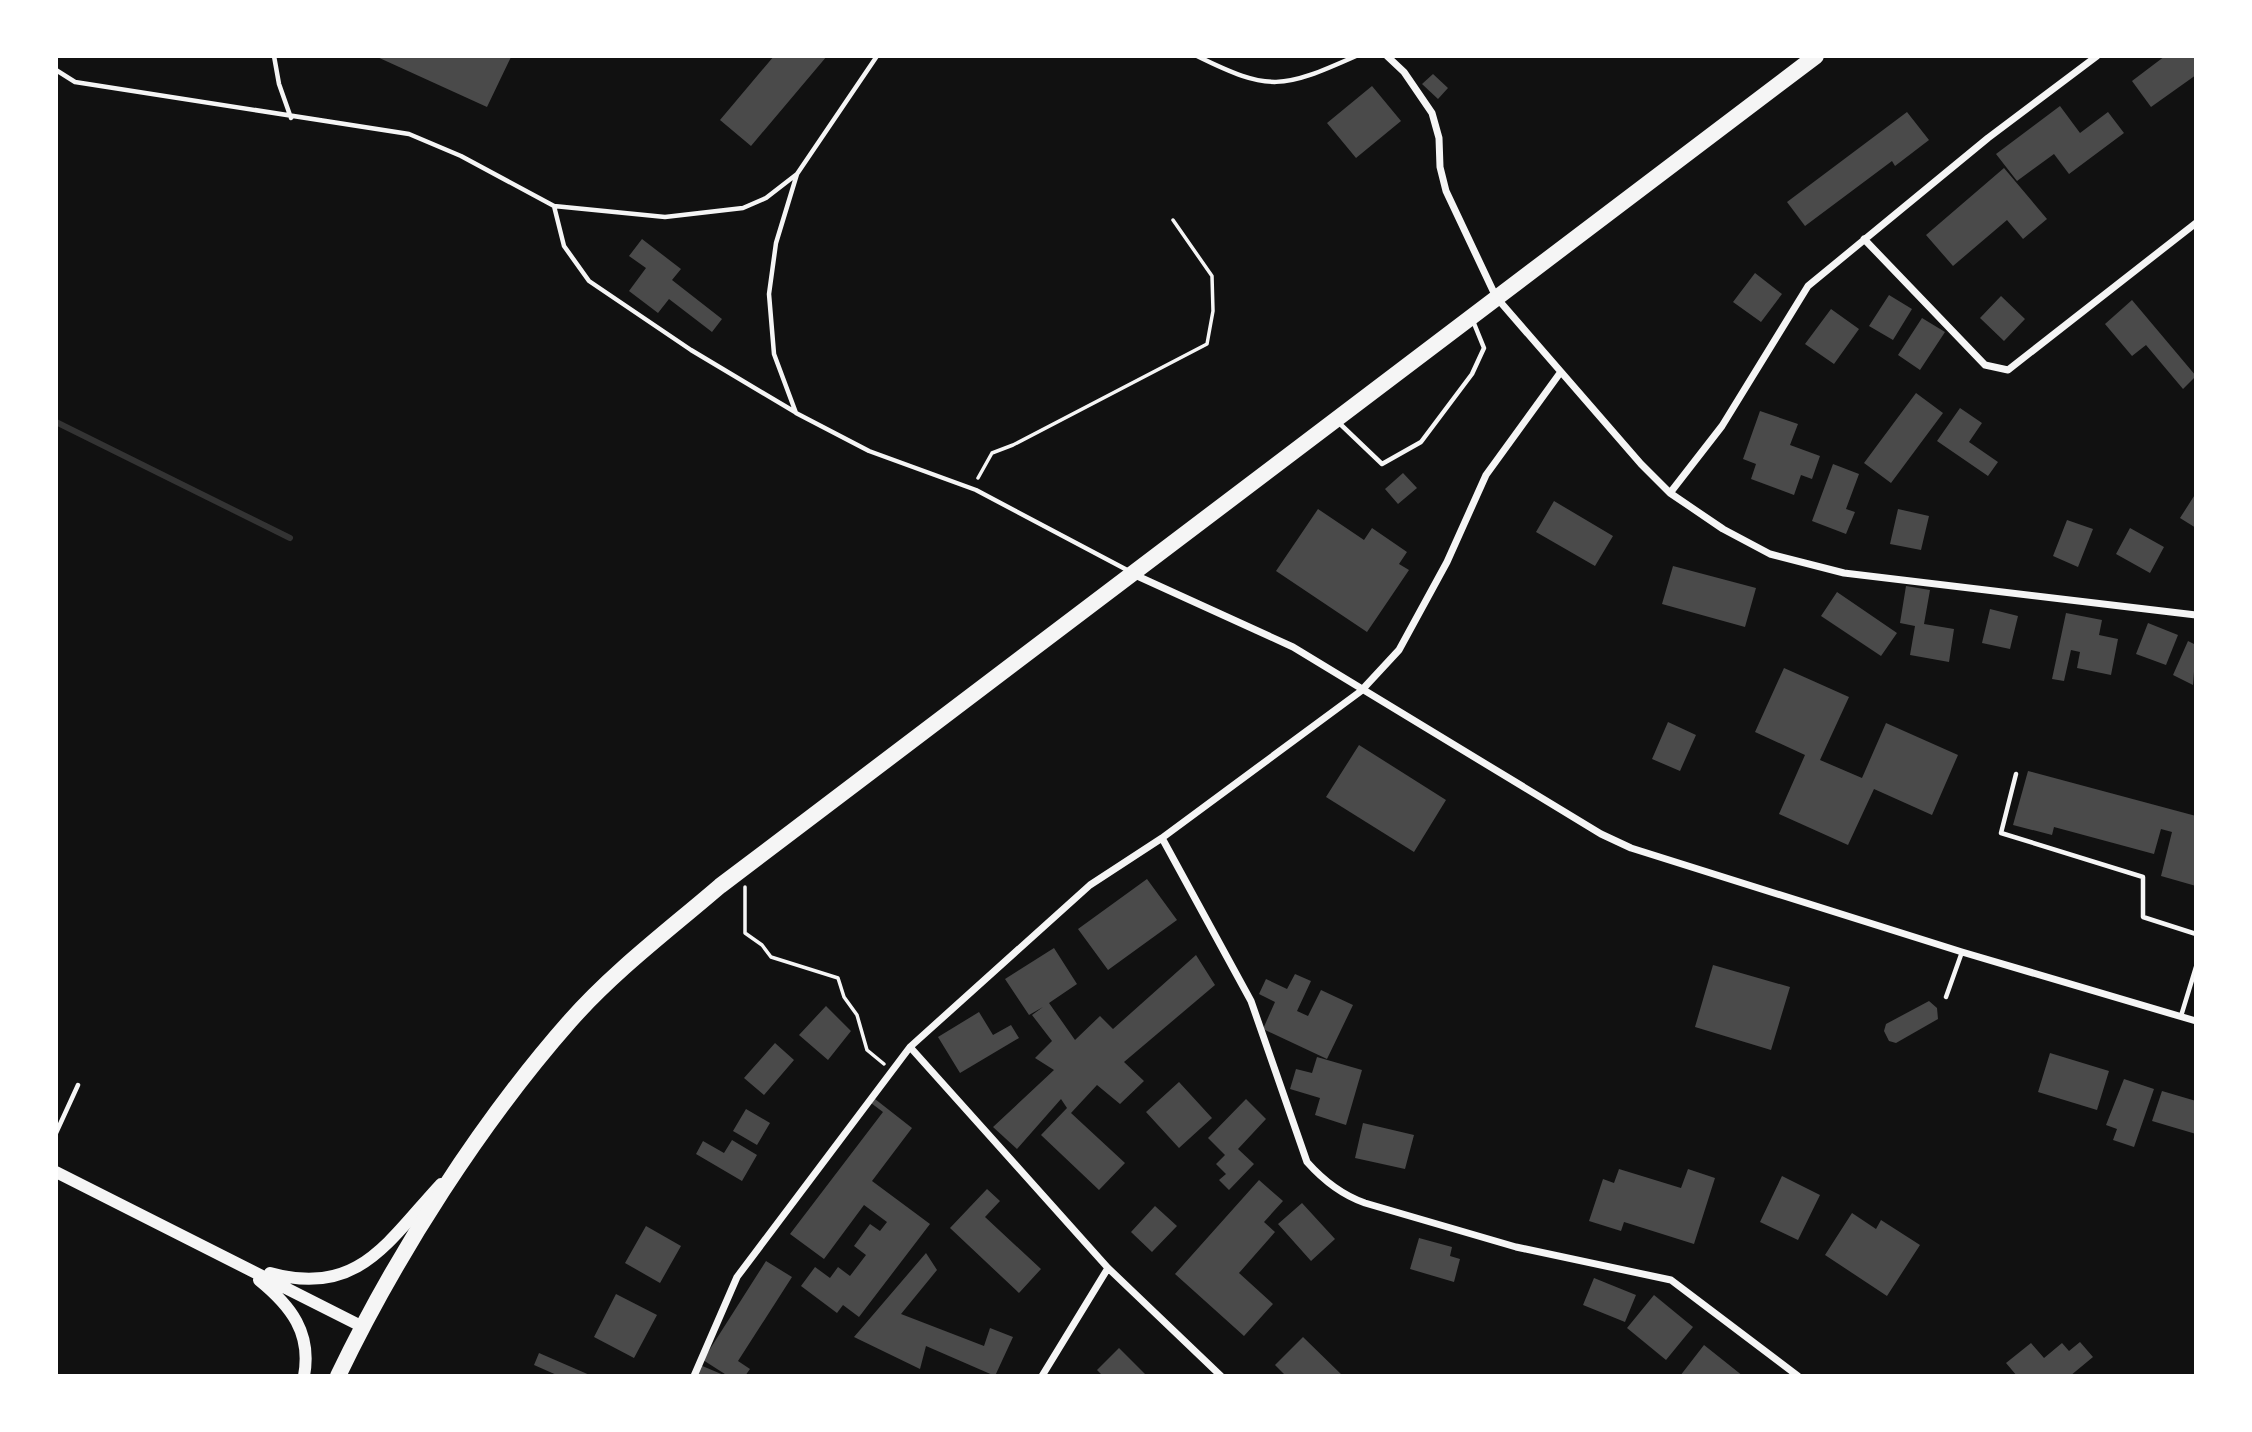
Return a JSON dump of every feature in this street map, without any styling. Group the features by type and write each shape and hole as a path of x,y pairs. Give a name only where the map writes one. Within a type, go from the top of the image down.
{"highway":[{"path":"338,1376 361,1326 505,1100 571,1020 628,965 744,868 1135,575 1471,316 1816,56"}],"street":[{"path":"1387,56 1404,72 1432,113 1439,138 1440,167 1446,191 1496,297 1640,464 1670,493 1723,529 1770,554 1844,573 2196,615"},
{"path":"1670,493 1722,426 1808,286 1987,138 2097,56"},
{"path":"1864,239 1985,365 2008,370 2196,223"},
{"path":"694,1376 737,1277 910,1047 1090,885 1162,838 1361,691 1399,650 1447,562 1486,475 1560,373"},
{"path":"1135,575 1293,647 1361,691 1601,834 1631,848 1962,952 2196,1021"},
{"path":"1162,838 1251,1001 1307,1162 1319,1175 1350,1198 1365,1203 1517,1247 1671,1280 1798,1376"},
{"path":"910,1047 1108,1268 1220,1376"},
{"path":"239,1264 306,1281 328,1279 359,1268 468,1155"},
{"path":"56,1172 361,1326"},
{"path":"239,1264 283,1300 295,1316 306,1346 304,1376"},
{"path":"1042,1376 1108,1268"}],"lane":[{"path":"274,56 279,84 291,118"},
{"path":"796,413 774,354 769,294 776,243 797,174 877,56"},
{"path":"1197,56 1240,77 1261,83 1284,82 1312,75 1356,56"},
{"path":"56,70 75,82 291,118 409,134 461,156 554,206 665,217 743,208 766,198 797,174"},
{"path":"554,206 564,246 589,281 691,350 796,413 869,452 976,490 1135,575"},
{"path":"1336,421 1382,464 1420,442 1472,374 1484,348 1471,316"},
{"path":"2016,774 2001,833 2143,877 2143,918 2196,933"},
{"path":"1946,997 1962,952"},
{"path":"2181,1016 2196,967"},
{"path":"56,1133 78,1085"}],"path":[{"path":"976,490 978,476 992,453 1013,445 1207,344 1213,311 1212,276 1173,220"},
{"path":"744,868 745,933 762,945 771,957 838,978 844,997 857,1015 867,1050 892,1071"}],"building":[{"path":"375,56 509,56 511,57 487,107"},
{"path":"774,56 827,56 751,146 720,120"},
{"path":"2165,56 2196,56 2196,75 2151,107 2132,81"},
{"path":"1433,74 1448,88 1438,99 1422,84"},
{"path":"1372,86 1401,121 1356,158 1327,123"},
{"path":"2060,106 2080,133 2108,112 2124,133 2069,174 2054,154 2017,181 1996,154"},
{"path":"1907,112 1929,140 1895,166 1892,161 1805,226 1787,202"},
{"path":"2004,168 2047,219 2023,239 2007,220 1953,266 1926,235"},
{"path":"642,239 681,269 672,280 722,319 712,332 669,299 658,313 629,291 646,268 629,256"},
{"path":"1755,273 1782,294 1761,322 1733,302"},
{"path":"1889,295 1912,309 1893,340 1869,326"},
{"path":"2001,296 2025,319 2004,341 1980,318"},
{"path":"2132,300 2196,376 2183,389 2146,345 2132,356 2105,324"},
{"path":"1831,309 1859,329 1834,364 1805,344"},
{"path":"1922,318 1945,332 1920,370 1898,355"},
{"path":"1916,393 1943,413 1891,483 1864,463"},
{"path":"1960,408 1982,423 1969,442 1998,462 1988,476 1937,441"},
{"path":"1760,411 1798,424 1790,445 1820,456 1812,479 1801,475 1794,495 1751,479 1756,464 1743,459"},
{"path":"1833,464 1859,474 1846,509 1855,512 1846,534 1812,521"},
{"path":"1403,473 1417,488 1398,504 1385,489"},
{"path":"2196,493 2196,528 2180,518"},
{"path":"1554,501 1613,536 1595,566 1536,532"},
{"path":"1318,509 1364,540 1372,528 1407,552 1399,564 1409,570 1367,632 1276,571"},
{"path":"1898,509 1929,516 1921,550 1890,544"},
{"path":"2067,520 2093,529 2078,567 2053,556"},
{"path":"2130,528 2164,547 2150,573 2116,554"},
{"path":"1673,566 1756,588 1745,627 1662,604"},
{"path":"1906,586 1930,590 1924,624 1954,629 1949,662 1910,655 1915,626 1900,623"},
{"path":"1837,592 1897,633 1881,656 1821,616"},
{"path":"1990,609 2018,616 2010,649 1982,643"},
{"path":"2066,613 2102,620 2099,635 2118,639 2111,675 2077,668 2080,652 2071,650 2064,681 2052,679"},
{"path":"2148,623 2178,635 2166,665 2136,654"},
{"path":"2188,641 2196,645 2193,685 2173,675"},
{"path":"1784,668 1849,697 1820,760 1862,778 1886,723 1958,755 1932,815 1874,789 1848,845 1779,814 1805,755 1755,732"},
{"path":"1668,722 1696,735 1680,771 1652,759"},
{"path":"1359,745 1446,800 1414,852 1326,797"},
{"path":"2028,771 2196,816 2196,886 2161,876 2172,832 2161,829 2154,854 2054,827 2052,835 2013,825"},
{"path":"1147,879 1177,920 1108,970 1078,929"},
{"path":"1054,948 1077,984 1049,1003 1075,1040 1100,1016 1113,1029 1196,955 1215,985 1124,1062 1144,1081 1120,1104 1097,1085 1071,1113 1125,1163 1099,1190 1041,1135 1067,1108 1061,1099 1017,1149 993,1127 1054,1070 1035,1058 1052,1041 1032,1015 1043,1007 1029,1015 1005,979"},
{"path":"1713,965 1790,987 1771,1050 1695,1027"},
{"path":"1295,974 1311,981 1297,1011 1308,1016 1321,990 1353,1005 1327,1059 1263,1029 1275,1002 1259,994 1266,979 1287,989"},
{"path":"1929,1001 1937,1008 1938,1019 1896,1043 1889,1041 1884,1031 1886,1024"},
{"path":"826,1006 851,1031 828,1060 799,1035"},
{"path":"979,1012 993,1035 1011,1025 1019,1038 960,1073 938,1037"},
{"path":"775,1043 794,1060 764,1095 744,1078"},
{"path":"2050,1053 2109,1071 2097,1110 2038,1092"},
{"path":"1317,1057 1362,1070 1346,1125 1315,1115 1320,1098 1290,1089 1296,1069 1312,1073"},
{"path":"2124,1079 2154,1089 2134,1147 2113,1140 2117,1129 2106,1125"},
{"path":"1179,1082 1212,1118 1179,1148 1146,1112"},
{"path":"2162,1091 2196,1101 2196,1134 2152,1121"},
{"path":"875,1099 912,1128 872,1181 930,1224 859,1317 843,1305 837,1313 801,1286 815,1267 830,1278 838,1267 850,1276 866,1255 854,1246 870,1224 880,1231 887,1222 864,1205 824,1259 790,1234 883,1112 871,1103"},
{"path":"1246,1099 1266,1119 1238,1149 1254,1164 1229,1190 1219,1180 1226,1174 1216,1164 1225,1155 1208,1138"},
{"path":"746,1109 770,1123 757,1145 733,1131"},
{"path":"1363,1123 1414,1135 1405,1169 1355,1158"},
{"path":"732,1140 757,1155 742,1181 696,1154 703,1141 724,1153"},
{"path":"1619,1169 1681,1188 1688,1169 1715,1178 1694,1244 1624,1222 1621,1231 1589,1221 1603,1179 1614,1183"},
{"path":"1782,1176 1820,1195 1798,1240 1760,1222"},
{"path":"1259,1180 1283,1201 1264,1222 1275,1232 1239,1273 1273,1304 1244,1336 1175,1274"},
{"path":"987,1189 1000,1201 985,1217 1041,1269 1019,1293 950,1228"},
{"path":"1302,1203 1335,1239 1311,1261 1278,1224"},
{"path":"1155,1206 1177,1226 1152,1252 1131,1232"},
{"path":"1852,1213 1876,1229 1881,1220 1920,1245 1887,1296 1825,1255"},
{"path":"646,1226 681,1246 660,1283 625,1263"},
{"path":"1419,1238 1452,1247 1450,1256 1460,1259 1454,1282 1410,1269"},
{"path":"926,1253 937,1270 901,1314 984,1346 990,1328 1013,1337 995,1376 926,1346 920,1369 854,1337"},
{"path":"766,1261 792,1277 738,1361 750,1369 745,1376 728,1376 703,1360"},
{"path":"1594,1278 1636,1295 1625,1322 1583,1305"},
{"path":"616,1294 657,1315 634,1358 594,1337"},
{"path":"1654,1295 1693,1327 1666,1360 1627,1328"},
{"path":"1303,1337 1343,1376 1286,1376 1275,1365"},
{"path":"2080,1342 2093,1357 2070,1376 2017,1376 2006,1363 2031,1343 2044,1358 2062,1343 2069,1351"},
{"path":"1704,1345 1743,1376 1680,1376"},
{"path":"1119,1348 1147,1376 1103,1376 1097,1370"},
{"path":"539,1353 592,1376 559,1376 534,1365"},
{"path":"700,1365 726,1376 696,1376"}],"waterway":[{"path":"56,422 290,538"}]}
